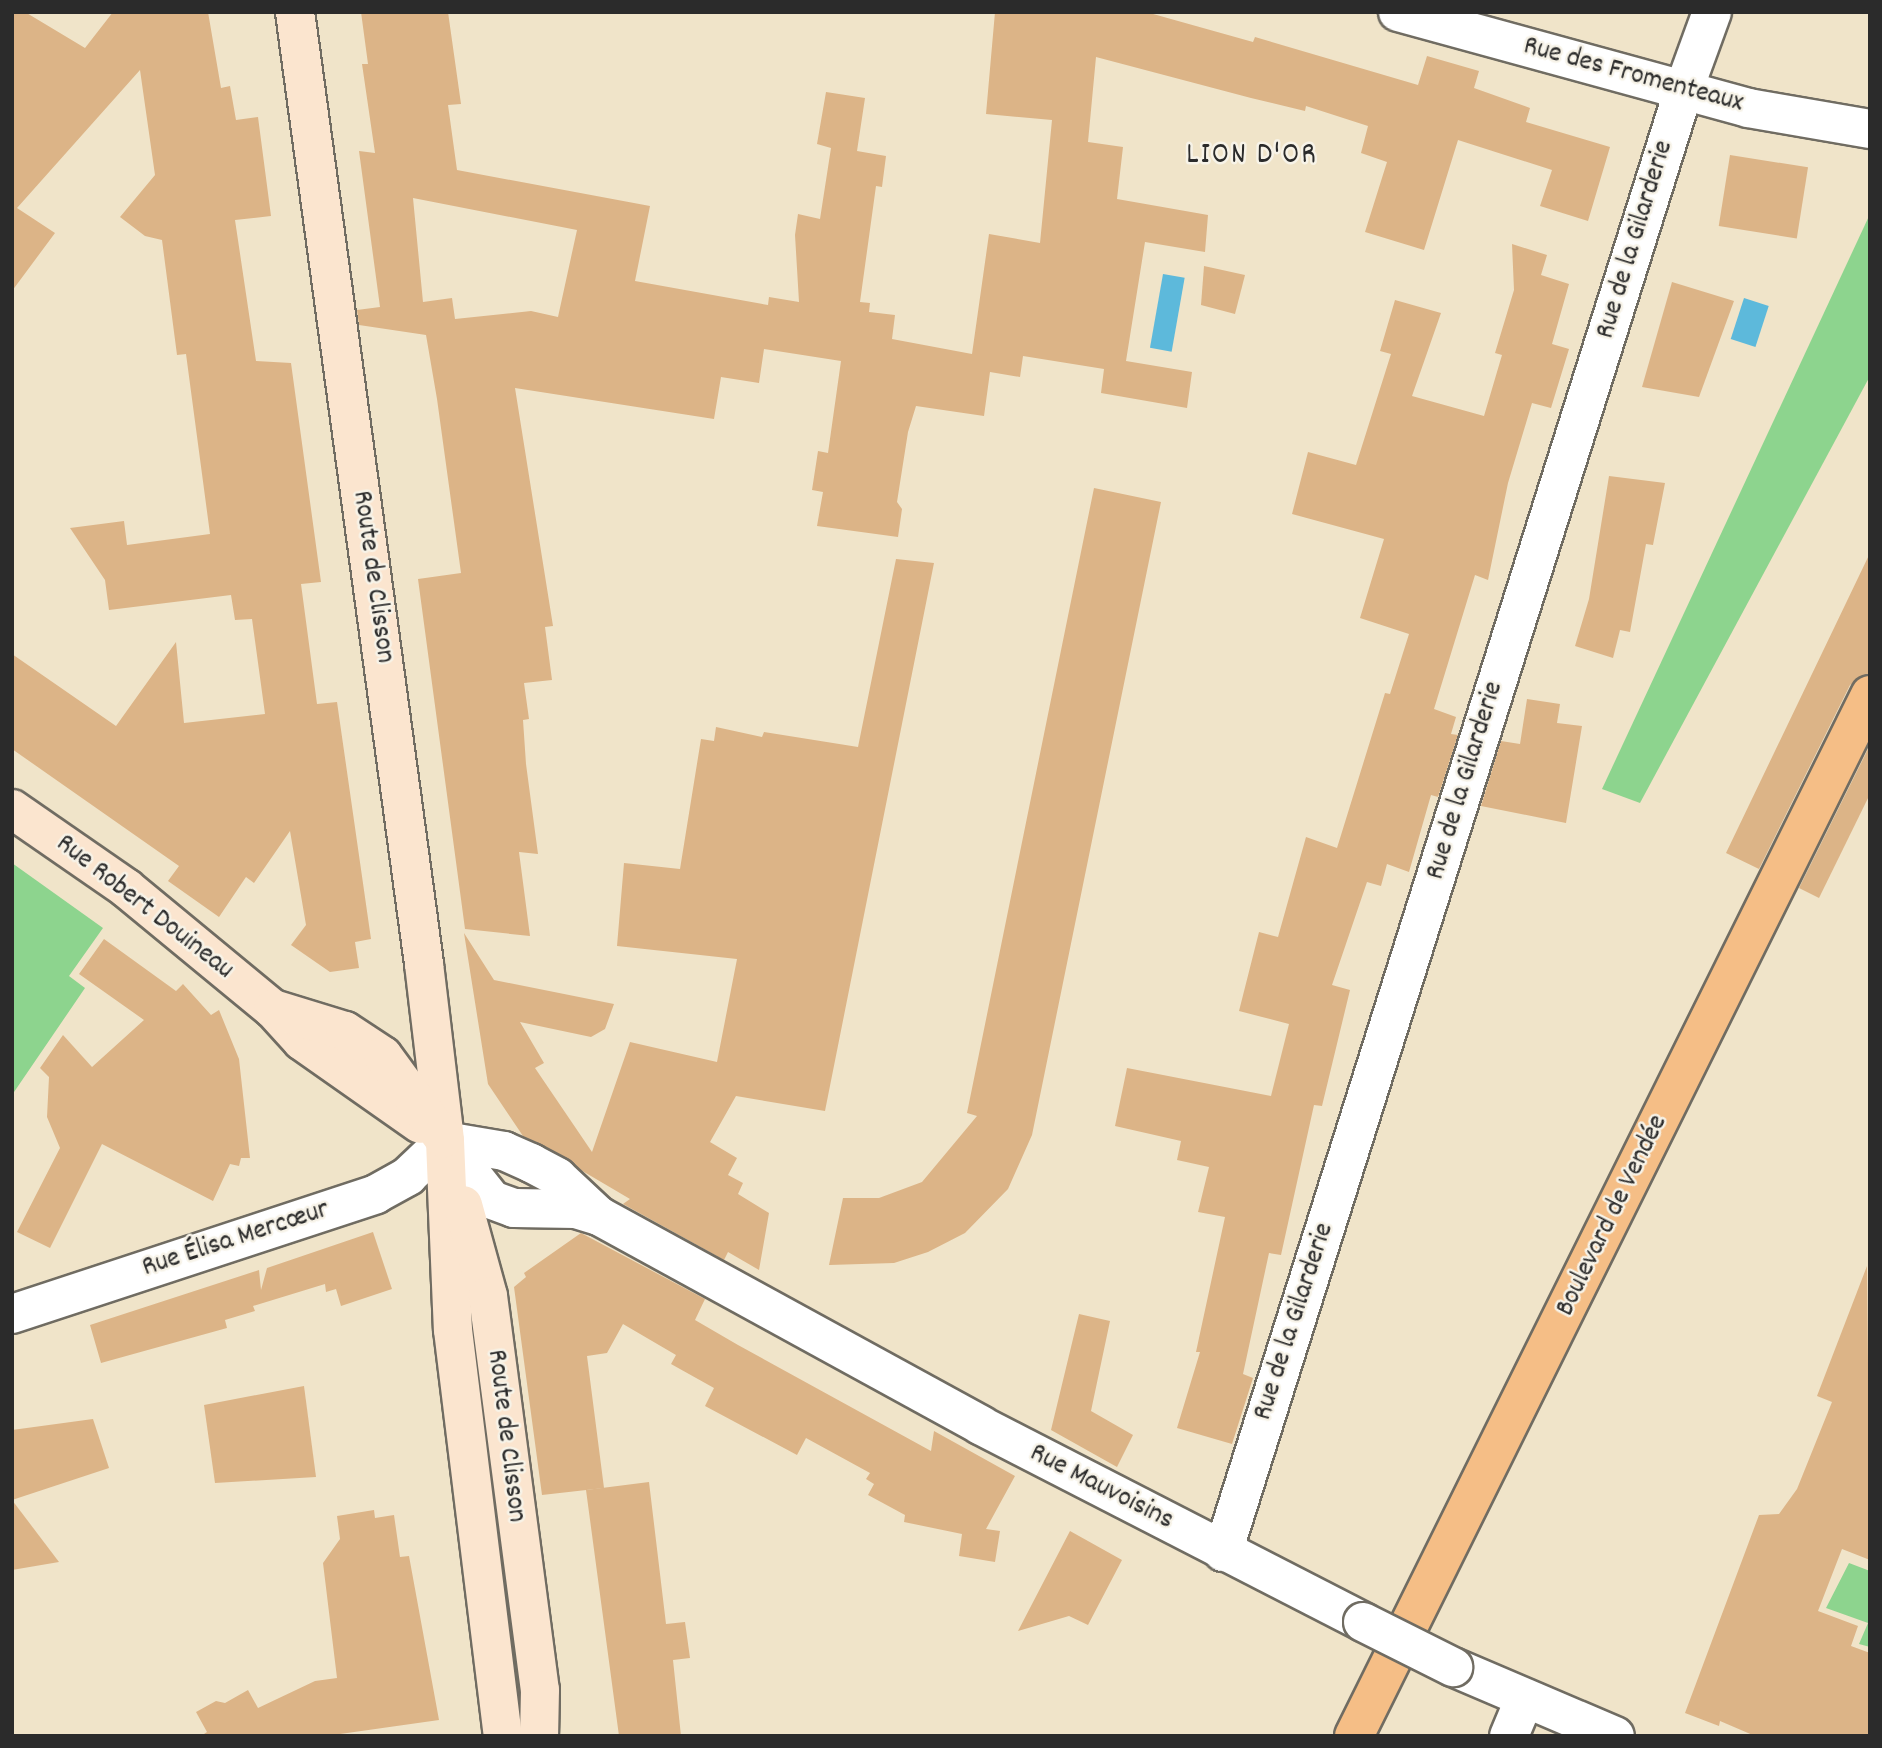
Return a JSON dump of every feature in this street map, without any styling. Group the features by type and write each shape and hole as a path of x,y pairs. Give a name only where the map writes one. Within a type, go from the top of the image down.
{"main road":[{"name":"Route de Clisson","path":"295,12 445,1141 453,1330 503,1736"},
{"name":"Boulevard de Vendée","path":"1354,1736 1870,695"},
{"name":"Rue Robert Douineau","path":"12,810 126,888 273,1009 345,1031 383,1056 445,1141"},
{"name":"Route de Clisson","path":"445,1141 488,1296 540,1690 539,1736"}],"street":[{"name":"Rue des Fromenteaux","path":"1398,12 1748,108 1870,129"},
{"name":"Rue de la Gilarderie","path":"1223,1552 1684,89 1712,12"},
{"name":"Rue Mauvoisins","path":"445,1141 492,1200 514,1208 554,1207 599,1216"},
{"name":"Rue Mauvoisins","path":"445,1141 503,1150 531,1163 557,1177 599,1216 968,1419 1223,1552 1453,1667 1615,1736"},
{"name":"Rue Élisa Mercœur","path":"12,1314 376,1194 408,1176 445,1141"},
{"path":"1509,1736 1525,1698"}],"green space":[{"path":"1870,214 1870,376 1640,803 1602,789"},
{"path":"12,863 103,928 69,976 85,988 12,1095"},
{"path":"1849,1563 1870,1571 1870,1647 1859,1644 1868,1623 1826,1608"}],"water":[{"path":"1163,274 1185,278 1172,352 1150,348"},
{"path":"1744,298 1769,306 1755,347 1731,339"}],"building":[{"path":"12,12 25,12 85,48 113,12 208,12 221,88 230,86 236,120 258,117 271,216 235,220 256,361 291,363 321,582 301,584 317,704 337,702 371,939 355,942 359,968 330,972 291,945 306,925 290,831 254,883 246,877 219,917 168,881 179,866 12,749 12,654 116,726 176,642 184,723 265,714 252,619 235,620 231,595 109,610 105,580 70,528 124,521 127,545 210,534 186,354 177,355 162,240 145,236 120,217 155,175 140,70 17,208 55,233 12,291"},
{"path":"361,12 448,12 461,104 448,105 457,170 650,206 635,281 768,305 769,297 799,302 795,235 798,214 820,219 831,148 817,144 826,92 865,98 857,151 886,156 882,187 876,186 860,302 870,303 869,312 895,315 892,339 972,354 989,234 1040,243 1052,120 986,114 995,12 1146,12 1253,42 1255,37 1418,85 1427,56 1479,71 1474,88 1530,108 1526,122 1610,147 1588,221 1540,206 1552,170 1458,140 1424,250 1365,232 1387,162 1361,153 1368,126 1306,106 1305,111 1096,57 1088,142 1123,147 1117,199 1208,215 1205,252 1145,242 1126,361 1192,372 1187,408 1101,393 1104,369 1023,356 1020,377 990,372 984,416 916,406 908,432 897,502 902,509 898,537 817,526 823,492 812,490 818,451 828,453 841,361 764,349 759,383 721,377 714,419 515,388 553,626 545,627 552,680 524,683 529,719 523,720 526,764 538,854 519,852 530,936 465,929 418,579 461,573 426,335 359,325 357,310 380,307 359,151 375,153 362,64 368,64","holes":["413,198 577,230 558,317 531,311 455,319 452,298 423,302"]},
{"path":"1730,155 1808,167 1797,238 1719,226"},
{"path":"1512,244 1547,255 1541,275 1569,284 1552,344 1569,349 1551,408 1532,403 1508,483 1488,580 1475,575 1434,709 1456,717 1451,734 1458,735 1438,797 1431,795 1409,872 1387,864 1381,886 1367,882 1332,985 1350,990 1322,1106 1314,1105 1281,1255 1269,1253 1243,1374 1253,1378 1232,1444 1177,1428 1200,1352 1196,1352 1225,1217 1198,1212 1209,1167 1177,1160 1181,1141 1115,1126 1127,1068 1271,1096 1289,1024 1239,1011 1259,932 1278,937 1306,837 1337,848 1385,693 1390,694 1409,634 1360,618 1384,539 1292,514 1308,452 1356,465 1391,354 1380,351 1395,300 1441,313 1412,396 1484,416 1502,355 1495,353 1514,290"},
{"path":"1204,266 1245,275 1235,314 1201,305"},
{"path":"1672,282 1734,301 1699,397 1642,387"},
{"path":"1609,476 1665,483 1653,545 1646,544 1630,632 1620,630 1613,658 1575,646 1589,599"},
{"path":"1094,488 1161,502 1032,1135 1008,1189 965,1233 928,1252 894,1263 829,1265 843,1198 879,1198 922,1182 977,1116 967,1113"},
{"path":"1870,553 1870,673 1850,685 1759,869 1726,853"},
{"path":"896,559 934,563 825,1111 736,1096 710,1142 737,1158 728,1175 743,1183 738,1194 769,1213 759,1270 728,1252 724,1260 623,1204 630,1199 523,1136 488,1084 464,933 494,980 614,1004 605,1029 591,1037 520,1022 544,1063 535,1068 592,1152 630,1042 717,1062 737,959 617,946 624,863 680,869 701,739 714,741 716,727 762,737 764,732 858,747"},
{"path":"1527,699 1560,704 1557,723 1582,726 1566,823 1481,806 1501,741 1520,744"},
{"path":"1870,745 1870,794 1819,898 1799,888"},
{"path":"104,939 176,991 183,984 211,1015 219,1010 239,1059 250,1158 241,1158 239,1166 230,1164 213,1201 102,1144 50,1248 17,1232 60,1148 47,1117 49,1077 40,1068 63,1035 92,1067 144,1020 79,974"},
{"path":"373,1232 392,1289 341,1306 336,1289 326,1292 325,1284 253,1306 255,1311 225,1320 227,1328 101,1363 90,1325 259,1270 261,1290 267,1268"},
{"path":"581,1233 705,1299 695,1320 738,1345 931,1451 934,1431 1015,1476 986,1529 1000,1531 995,1562 959,1556 962,1534 904,1522 905,1515 868,1495 874,1484 866,1479 870,1473 806,1438 797,1455 705,1406 714,1388 671,1364 676,1355 623,1324 607,1353 587,1356 604,1488 542,1495 514,1287 526,1277 524,1273"},
{"path":"1867,1266 1870,1560 1842,1549 1818,1611 1858,1626 1851,1646 1870,1653 1870,1736 1755,1736 1720,1721 1719,1726 1685,1713 1759,1515 1779,1514 1797,1489 1832,1402 1817,1396"},
{"path":"1079,1314 1110,1321 1091,1411 1133,1435 1117,1467 1051,1430"},
{"path":"304,1386 316,1477 215,1483 204,1405"},
{"path":"93,1419 109,1468 12,1500 12,1430"},
{"path":"649,1482 666,1624 685,1622 690,1658 673,1660 681,1736 619,1736 586,1490"},
{"path":"12,1500 59,1562 12,1570"},
{"path":"374,1510 375,1518 394,1515 400,1557 409,1556 439,1720 326,1736 201,1736 207,1732 196,1712 216,1701 225,1703 248,1690 258,1708 315,1681 337,1678 323,1563 340,1539 337,1516"},
{"path":"1070,1531 1122,1560 1088,1625 1069,1616 1018,1631"}],"district":[{"name":"LION D'OR","path":"1252,157"}]}
